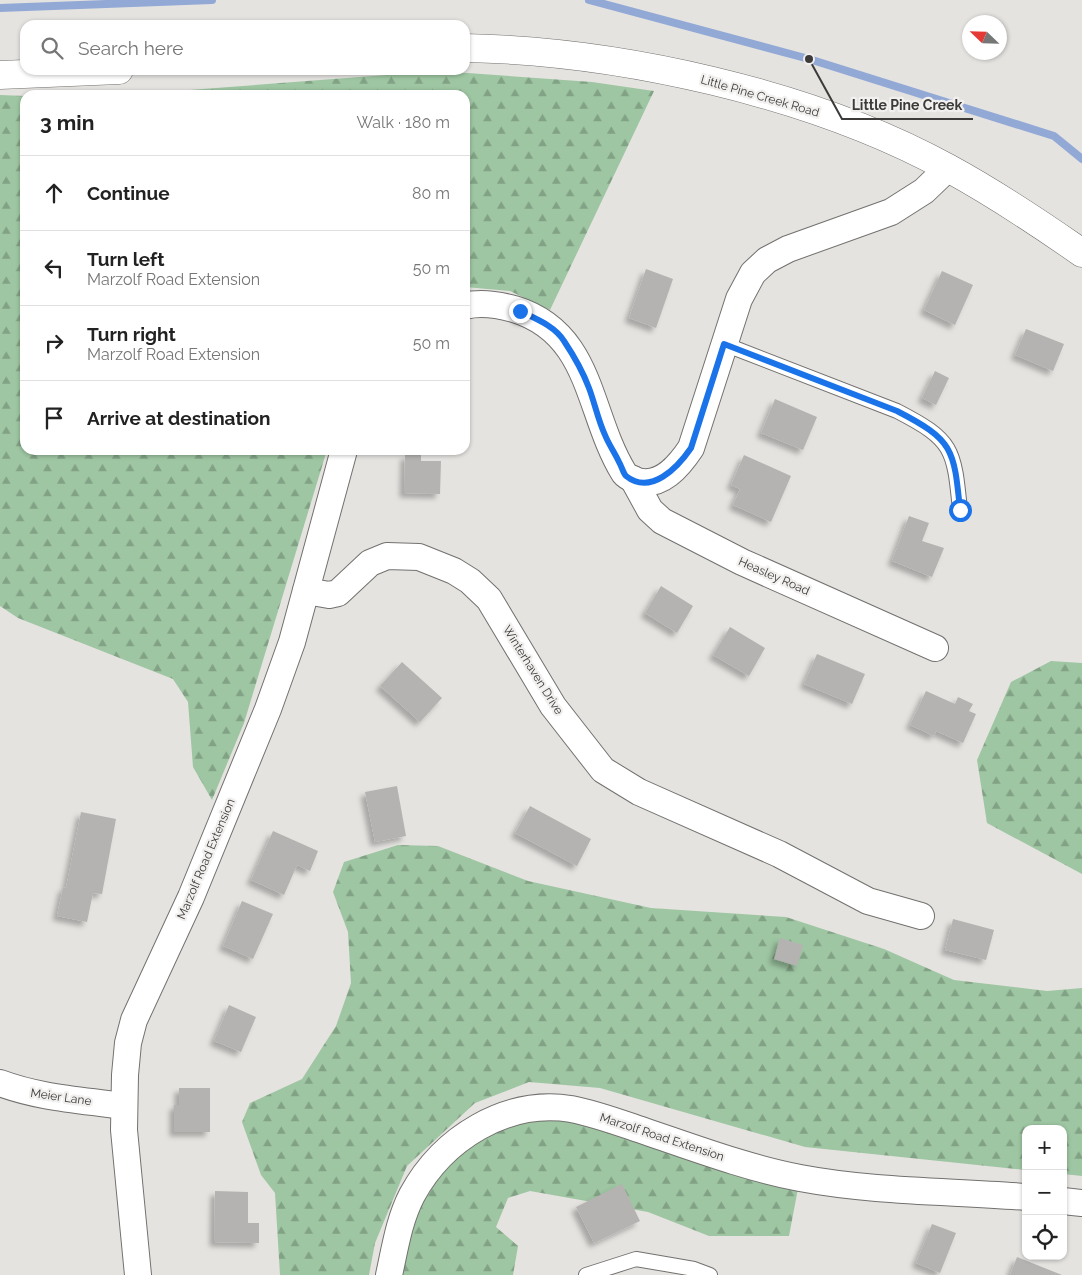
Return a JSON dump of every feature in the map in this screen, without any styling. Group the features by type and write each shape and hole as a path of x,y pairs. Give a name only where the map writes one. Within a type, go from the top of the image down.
{"street":[{"name":"Little Pine Creek Road","path":"470,48 579,56 664,70 742,89 823,114 885,138 948,168 1036,222 1082,253"},
{"path":"0,74 20,73"},
{"path":"470,306 499,305 520,311 544,323 563,338 577,361 589,388 604,435 625,475 633,480 642,482 655,481 668,474 682,462 691,448 724,344 746,283 753,273 767,260 788,249 891,212 924,191 948,168"},
{"name":"Marzolf Road Extension","path":"138,1275 124,1106 128,1043 134,1020 191,897 268,709 292,642 343,455"},
{"name":"Heasley Road","path":"633,480 650,510 662,520 742,562 935,648"},
{"name":"Winterhaven Drive","path":"306,591 329,595 338,593 370,562 387,556 420,557 454,571 470,581 489,599 553,706 603,770 639,792 779,854 868,901 921,916"},
{"name":"Meier Lane","path":"0,1083 21,1091 50,1097 124,1106"},
{"name":"Marzolf Road Extension","path":"389,1275 400,1228 412,1196 432,1164 475,1128 525,1109 550,1107 605,1118 719,1156 800,1178 882,1188 1022,1197"},
{"path":"1067,1201 1082,1203"}],"lane":[{"path":"724,344 897,411 924,425 944,441 951,453 957,481 960,510"},
{"path":"586,1275 636,1259 694,1269 710,1275"}],"green space":[{"path":"470,73 592,82 654,91 550,310 510,291 470,287 470,90 189,90 386,75 470,75"},
{"path":"0,95 20,96 20,455 325,455 244,723 212,800 193,767 188,702 173,679 18,618 0,606"},
{"path":"1051,661 1082,663 1082,874 987,823 977,760 1011,682"},
{"path":"398,845 438,846 528,881 651,908 786,917 884,949 954,980 1047,991 1082,988 1082,1176 1067,1174 1067,1125 1022,1125 1022,1170 805,1147 600,1088 529,1082 475,1103 407,1166 375,1243 369,1275 280,1275 275,1193 261,1175 242,1122 250,1103 302,1079 336,1026 351,983 348,932 333,892 344,862"},
{"path":"525,1109 800,1178 789,1236 709,1236 648,1212 530,1191 508,1198 496,1227 518,1246 513,1275 389,1275 433,1164"}],"building":[{"path":"646,269 673,279 656,328 629,318"},
{"path":"942,271 973,285 955,325 924,310"},
{"path":"1026,329 1064,344 1053,371 1015,355"},
{"path":"935,371 949,378 936,405 922,398"},
{"path":"775,399 817,417 803,450 761,433"},
{"path":"405,455 421,455 421,461 441,461 440,494 404,493"},
{"path":"744,455 791,476 771,522 733,505 740,489 731,485"},
{"path":"909,516 929,523 922,541 944,548 932,577 892,561"},
{"path":"661,586 693,606 677,633 645,613"},
{"path":"730,627 765,648 749,676 713,655"},
{"path":"817,654 865,674 852,704 804,684"},
{"path":"402,662 442,698 420,722 380,686"},
{"path":"926,691 955,704 958,697 973,704 969,711 976,714 963,743 936,731 934,736 910,725"},
{"path":"397,786 406,836 375,842 365,792"},
{"path":"530,806 591,839 577,866 515,833"},
{"path":"81,812 116,819 102,894 93,893 87,922 57,916 63,887 66,888"},
{"path":"273,831 318,851 310,871 297,865 284,895 251,880"},
{"path":"242,901 273,914 253,959 223,946"},
{"path":"953,919 994,930 986,960 945,950"},
{"path":"780,938 803,945 797,966 774,959"},
{"path":"229,1005 256,1017 241,1052 214,1041"},
{"path":"179,1088 210,1088 210,1132 174,1132 174,1105 179,1105"},
{"path":"622,1184 640,1221 594,1243 576,1207"},
{"path":"215,1191 248,1192 248,1223 259,1223 259,1243 214,1242"},
{"path":"932,1224 956,1233 940,1273 916,1263"},
{"path":"1017,1257 1062,1275 1010,1275"}],"waterway":[{"path":"0,8 212,0"},
{"path":"589,0 809,59 1054,136 1082,159"}],"place":[{"name":"Little Pine Creek","path":"809,59"}],"route":[{"path":"520,311 544,323 563,338 577,361 589,388 604,435 625,475 633,480 642,482 655,481 668,474 682,462 691,448 724,344 897,411 924,425 944,441 951,453 957,481 960,510"}]}
